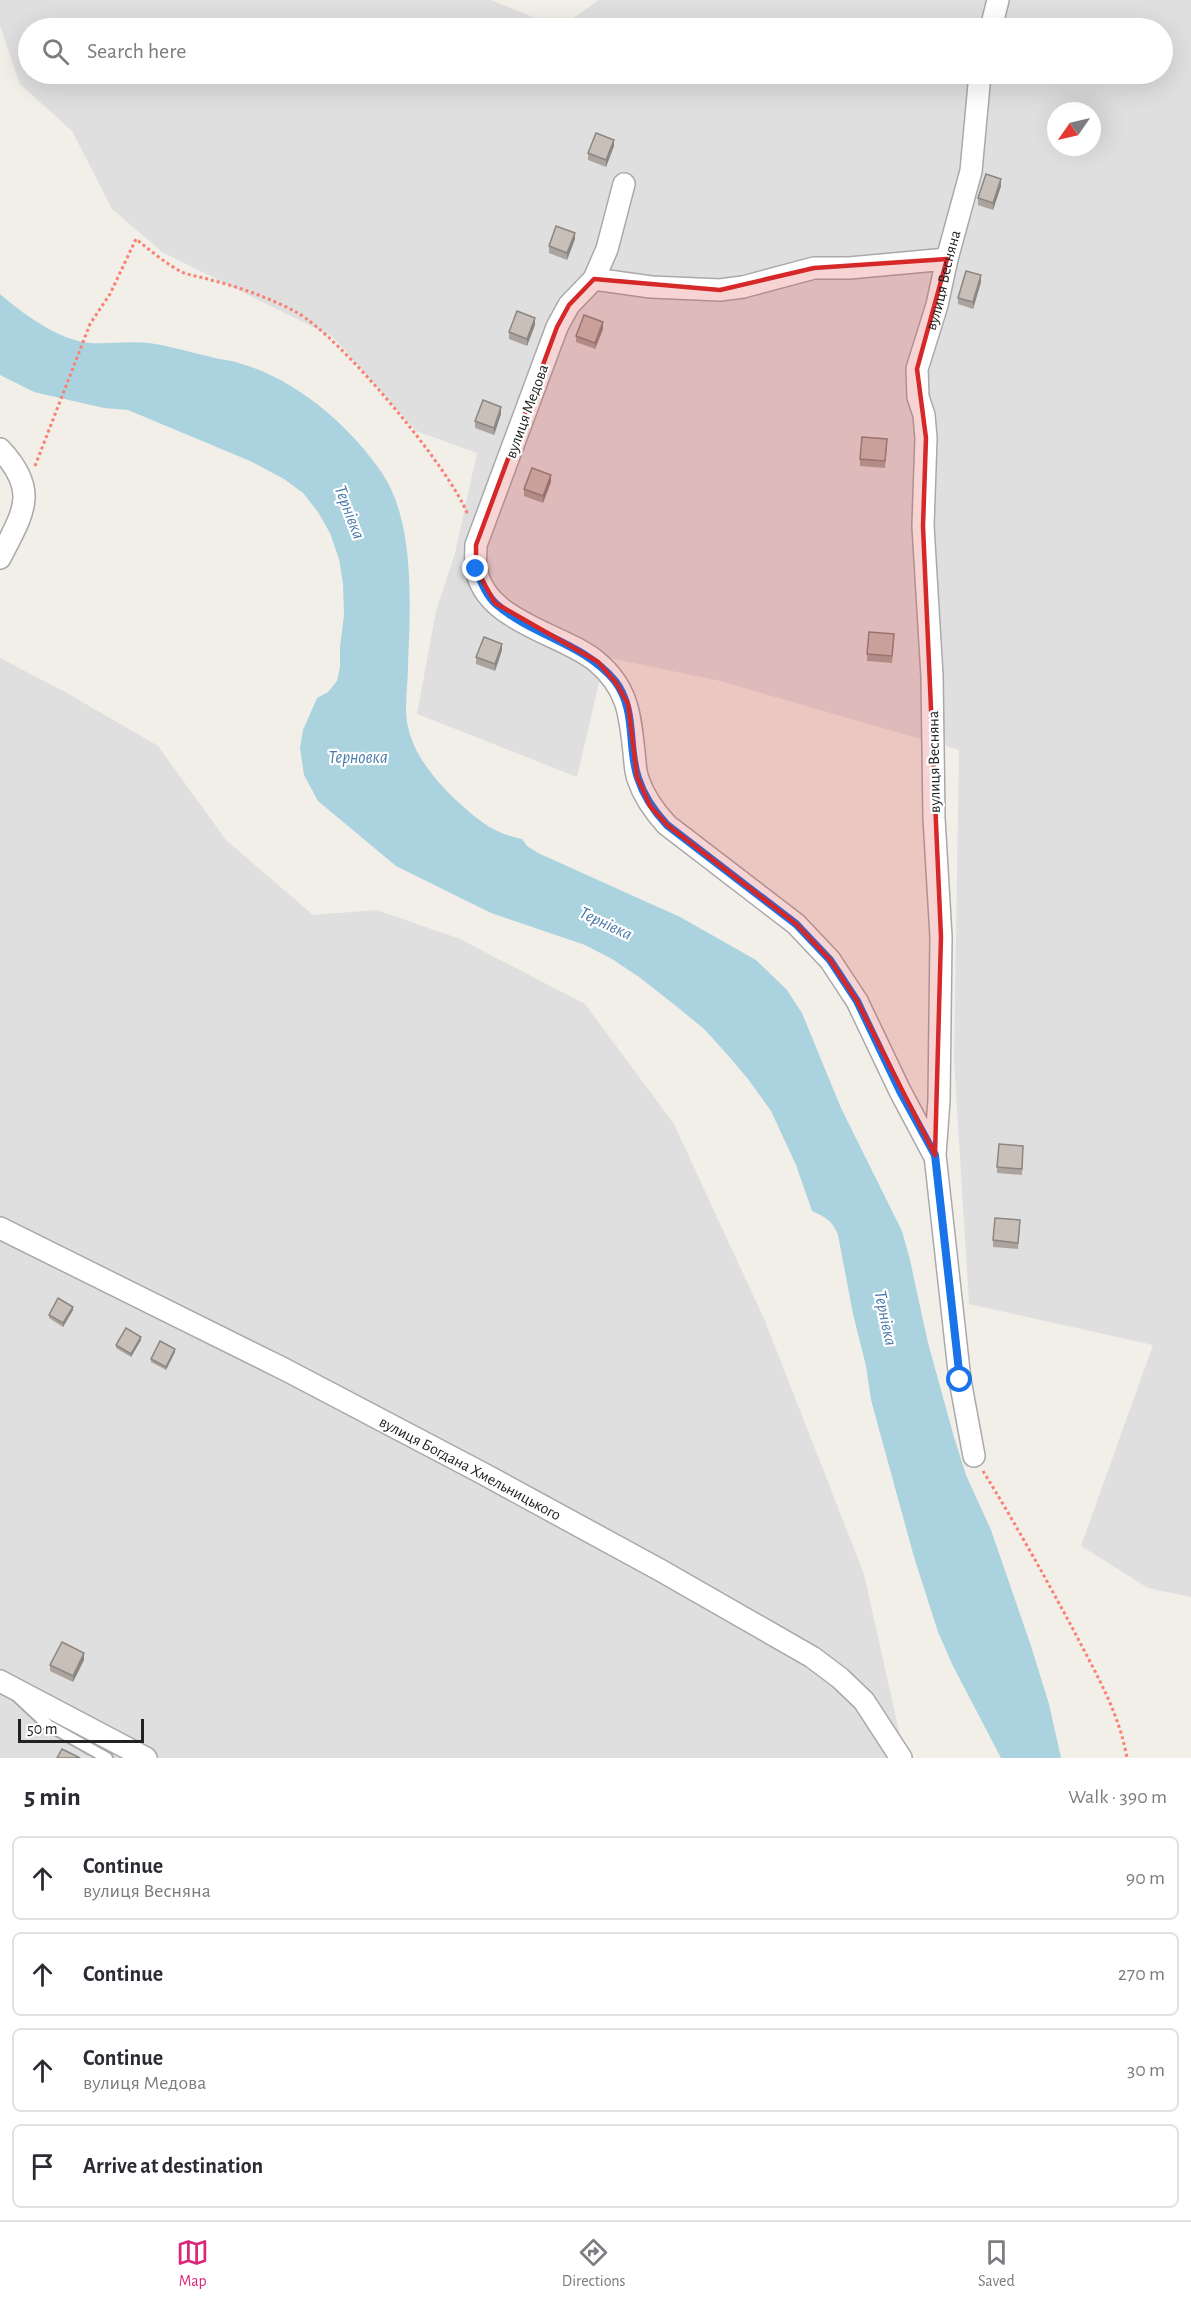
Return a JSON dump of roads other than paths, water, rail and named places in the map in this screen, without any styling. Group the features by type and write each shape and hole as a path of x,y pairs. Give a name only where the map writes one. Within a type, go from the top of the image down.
{"street":[{"path":"994,18 998,0"},
{"name":"вулиця Весняна","path":"975,1456 960,1380 935,1155 939,1100 941,936 934,818 932,676 923,526 926,438 924,415 918,397 917,369 937,305 971,171 979,84"},
{"name":"вулиця Медова","path":"624,184 607,249 594,279 569,305 557,327 476,545 476,569 484,589 495,603 532,628 572,646 598,662 616,683 628,704 637,777 650,806 667,825 796,924 830,960 857,1001 900,1091 935,1155"},
{"path":"594,279 651,287 720,290 744,287 814,268 859,267 947,259"},
{"path":"0,448 15,466 25,493 24,507 18,524 0,558"},
{"name":"вулиця Богдана Хмельницького","path":"0,1228 276,1365 482,1473 660,1570 812,1657 840,1678 864,1701 901,1758"},
{"path":"3,1683 146,1758"}],"lane":[{"path":"3,1683 48,1725 107,1758"}],"water":[{"name":"Терновка","path":"0,294 42,325 78,341 157,344 234,362 263,372 302,393 338,422 369,455 382,473 393,493 401,516 409,567 410,594 407,723 417,751 435,778 472,815 487,825 522,839 527,846 538,853 680,917 756,960 787,990 802,1013 841,1108 902,1231 928,1343 954,1437 966,1475 991,1530 1031,1646 1049,1704 1061,1758 1001,1758 953,1666 938,1632 914,1557 871,1400 838,1235 828,1220 812,1211 796,1165 771,1111 748,1079 704,1029 639,977 612,959 585,945 491,913 396,866 318,801 304,775 300,748 303,730 317,698 328,692 337,681 344,615 339,559 330,533 318,512 303,493 284,479 250,461 128,410 104,408 34,392 0,375"}],"water label":[{"name":"Тернівка","path":"350,512"},
{"name":"Тернівка","path":"606,923"},
{"name":"Тернівка","path":"886,1318"}]}
